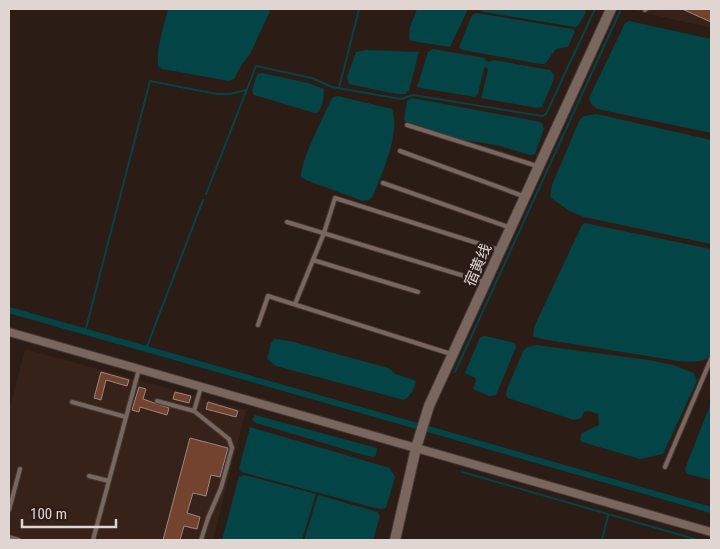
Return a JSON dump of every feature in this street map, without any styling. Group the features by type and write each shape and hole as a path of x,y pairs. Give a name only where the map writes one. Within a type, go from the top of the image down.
{"main road":[{"name":"宿黄线","path":"395,540 416,448 429,406 611,9"}],"street":[{"path":"9,332 711,532"}],"lane":[{"path":"407,125 539,167"},
{"path":"400,151 525,197"},
{"path":"383,183 512,228"},
{"path":"295,304 324,233 335,198 501,251"},
{"path":"287,222 487,283"},
{"path":"313,260 418,292"},
{"path":"258,325 268,296 454,355"},
{"path":"665,466 711,359"},
{"path":"93,540 138,369"},
{"path":"194,411 202,387"},
{"path":"157,401 194,411 229,439 232,446 221,488 201,540"},
{"path":"72,402 126,416"},
{"path":"9,510 20,469"},
{"path":"89,476 109,481"},
{"path":"9,537 19,540"}],"shaded area":[{"path":"628,9 711,9 711,28"},
{"path":"25,349 246,410 213,540 9,540 9,411"}],"water":[{"path":"168,9 271,9 250,54 234,79 229,81 162,69 158,66 159,44"},
{"path":"417,9 468,9 450,47 409,39 410,27"},
{"path":"477,9 584,9 586,12 578,26 575,27 483,12"},
{"path":"477,13 575,31 568,47 556,49 545,64 462,50 459,47 472,15"},
{"path":"629,21 711,39 711,133 597,109 591,104 589,98 625,23"},
{"path":"433,49 485,58 489,62 494,60 550,70 554,75 554,79 542,107 537,108 481,98 488,70 486,67 484,68 478,94 475,97 417,87 428,52"},
{"path":"366,50 419,52 409,90 405,94 396,94 349,84 347,77 356,52"},
{"path":"262,73 308,83 324,89 323,102 319,112 315,113 254,95 252,91 257,74"},
{"path":"338,96 392,109 394,129 389,153 373,196 369,200 363,201 301,177 304,161 317,129 333,97"},
{"path":"412,98 536,121 542,123 544,129 535,154 530,155 496,145 458,139 406,122 404,119 407,101"},
{"path":"597,114 711,140 711,244 584,217 569,211 550,197 552,185 579,121 584,116"},
{"path":"585,223 711,249 710,357 699,361 678,361 541,339 533,336 534,327 582,225"},
{"path":"485,336 515,343 516,347 496,395 489,396 473,389 476,381 475,378 465,373 480,337"},
{"path":"275,339 290,341 388,368 396,374 416,381 415,387 404,400 276,366 267,359 271,343"},
{"path":"536,345 649,360 673,365 694,373 697,381 663,454 640,459 582,442 580,440 582,433 599,425 598,414 589,411 584,412 581,418 574,420 508,398 506,395 507,389 523,351 527,347"},
{"path":"711,403 711,480 687,474 685,469"},
{"path":"255,415 377,448 376,455 374,457 367,456 256,423 252,420"},
{"path":"250,427 390,468 395,477 386,508 375,508 241,472 239,469"},
{"path":"245,475 316,494 302,540 222,540 239,476"},
{"path":"318,495 378,512 380,516 373,540 304,540"}],"building":[{"path":"682,9 711,9 711,22"},
{"path":"101,372 129,380 127,386 106,380 101,400 94,398"},
{"path":"139,387 146,389 143,399 169,408 167,415 140,407 139,412 132,410"},
{"path":"175,392 191,396 189,403 173,399"},
{"path":"208,402 238,411 236,417 206,409"},
{"path":"190,438 228,448 220,477 211,475 206,496 193,493 187,513 200,517 197,529 184,526 180,540 163,540"}],"waterway":[{"path":"339,88 359,9"},
{"path":"206,194 256,66 312,78 332,87 401,99 413,95 542,116 546,114 595,9"},
{"path":"455,372 621,9"},
{"path":"85,332 150,81 217,94 230,94 246,90"},
{"path":"146,349 203,200"},
{"path":"9,310 417,426"},
{"path":"428,429 711,510"},
{"path":"462,472 698,540"},
{"path":"602,540 608,516"}]}
